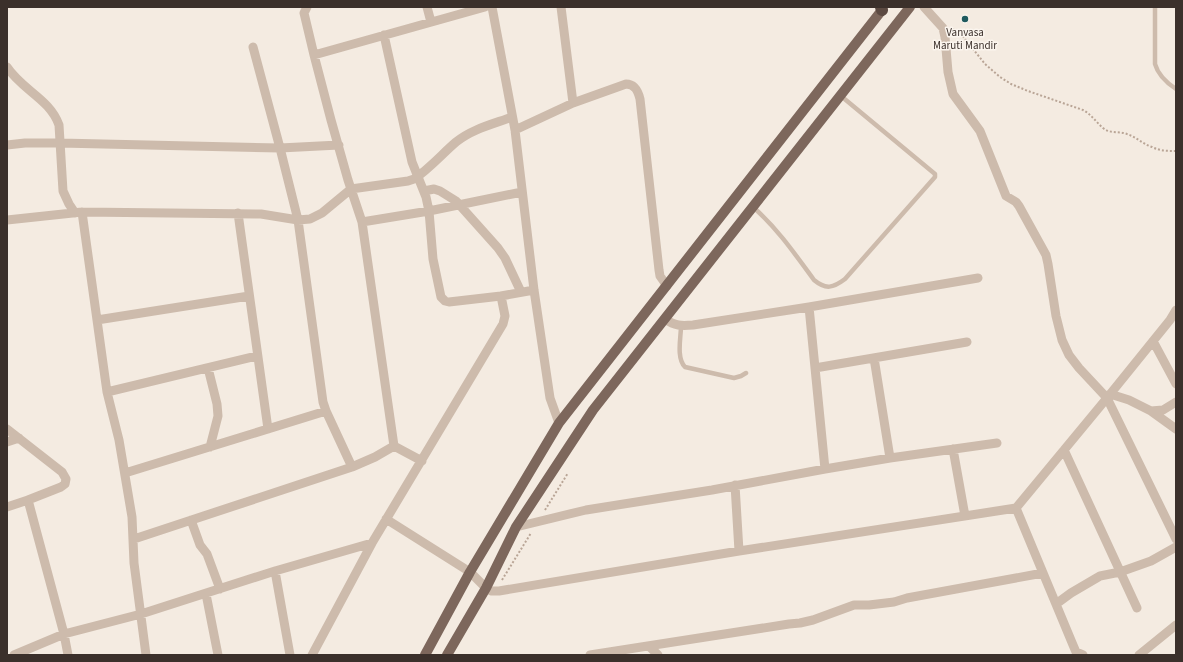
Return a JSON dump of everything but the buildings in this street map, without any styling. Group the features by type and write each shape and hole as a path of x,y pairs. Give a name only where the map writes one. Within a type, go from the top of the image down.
{"main road":[{"path":"447,655 486,588 516,527 593,410 910,7"},
{"path":"426,655 470,572 559,424 881,8"}],"street":[{"path":"307,7 304,13 314,55 351,189 357,203 362,222 394,446"},
{"path":"427,7 431,22"},
{"path":"314,55 485,7"},
{"path":"492,7 515,130 534,290 550,398 559,424"},
{"path":"561,7 573,103"},
{"path":"924,7 943,28 948,72 953,94 980,131 1006,196 1019,206 1046,255 1056,316 1062,340 1069,355 1079,368 1109,396 1176,539"},
{"path":"384,35 412,162 424,191 429,211 433,259 441,297 445,301 449,302 501,296 534,290"},
{"path":"253,47 298,220 323,402 352,467"},
{"path":"7,67 24,86 47,105 53,112 59,125 63,191 69,204 79,213 97,320 107,392 119,440 125,473 132,517 134,563 146,655"},
{"path":"515,130 573,103 626,84 631,84 635,87 640,99 658,270 667,286"},
{"path":"7,220 79,213 261,214 298,220 310,219 322,213 351,189 408,181 418,176 468,134 512,117"},
{"path":"7,145 60,142 280,148 339,145"},
{"path":"424,191 434,189 456,201 498,248 505,258 521,292"},
{"path":"362,222 429,211 522,192"},
{"path":"238,214 268,429"},
{"path":"665,319 672,324 681,326 693,325 978,278"},
{"path":"97,320 249,296"},
{"path":"312,655 372,543 503,324 505,316 501,296"},
{"path":"809,307 825,468"},
{"path":"386,519 470,572 492,592 739,551 1016,508 1109,396 1170,320 1176,310"},
{"path":"1153,341 1176,384"},
{"path":"815,368 967,342"},
{"path":"107,392 257,356"},
{"path":"874,358 890,458"},
{"path":"208,368 217,404 218,416 210,447"},
{"path":"1109,396 1129,400 1151,411 1176,429"},
{"path":"1151,411 1163,410 1176,402"},
{"path":"125,473 326,410"},
{"path":"7,429 62,472 66,479 65,484 61,487 7,507"},
{"path":"7,442 19,438"},
{"path":"516,527 586,510 825,468 997,443"},
{"path":"394,446 422,461"},
{"path":"134,539 352,467 375,457 394,446"},
{"path":"953,449 965,516"},
{"path":"1064,450 1137,608"},
{"path":"735,485 739,551"},
{"path":"28,500 64,634 68,655"},
{"path":"1016,508 1077,654"},
{"path":"191,520 200,545 208,554 220,590"},
{"path":"14,655 64,634 141,614 220,590 275,571 372,543"},
{"path":"1056,604 1071,593 1100,576 1120,572 1151,561 1176,547"},
{"path":"275,571 290,655"},
{"path":"590,655 789,624 800,624 827,616 854,605 894,602 907,598 1043,573"},
{"path":"206,594 218,655"},
{"path":"1139,655 1176,625"},
{"path":"649,646 658,655"}],"lane":[{"path":"1155,7 1156,69 1160,75 1176,90"},
{"path":"753,207 770,222 814,280 820,285 826,287 833,286 845,279 935,177 935,174 840,96"},
{"path":"681,326 679,358 685,367 734,378 746,373"}],"path":[{"path":"943,28 951,29 961,34 985,64 1011,84 1088,112 1103,128 1108,131 1128,134 1152,147 1164,151 1176,150"},
{"path":"543,514 568,473"},
{"path":"502,581 535,527"}],"place":[{"name":"Vanvasa Maruti Mandir","path":"965,19"}]}
